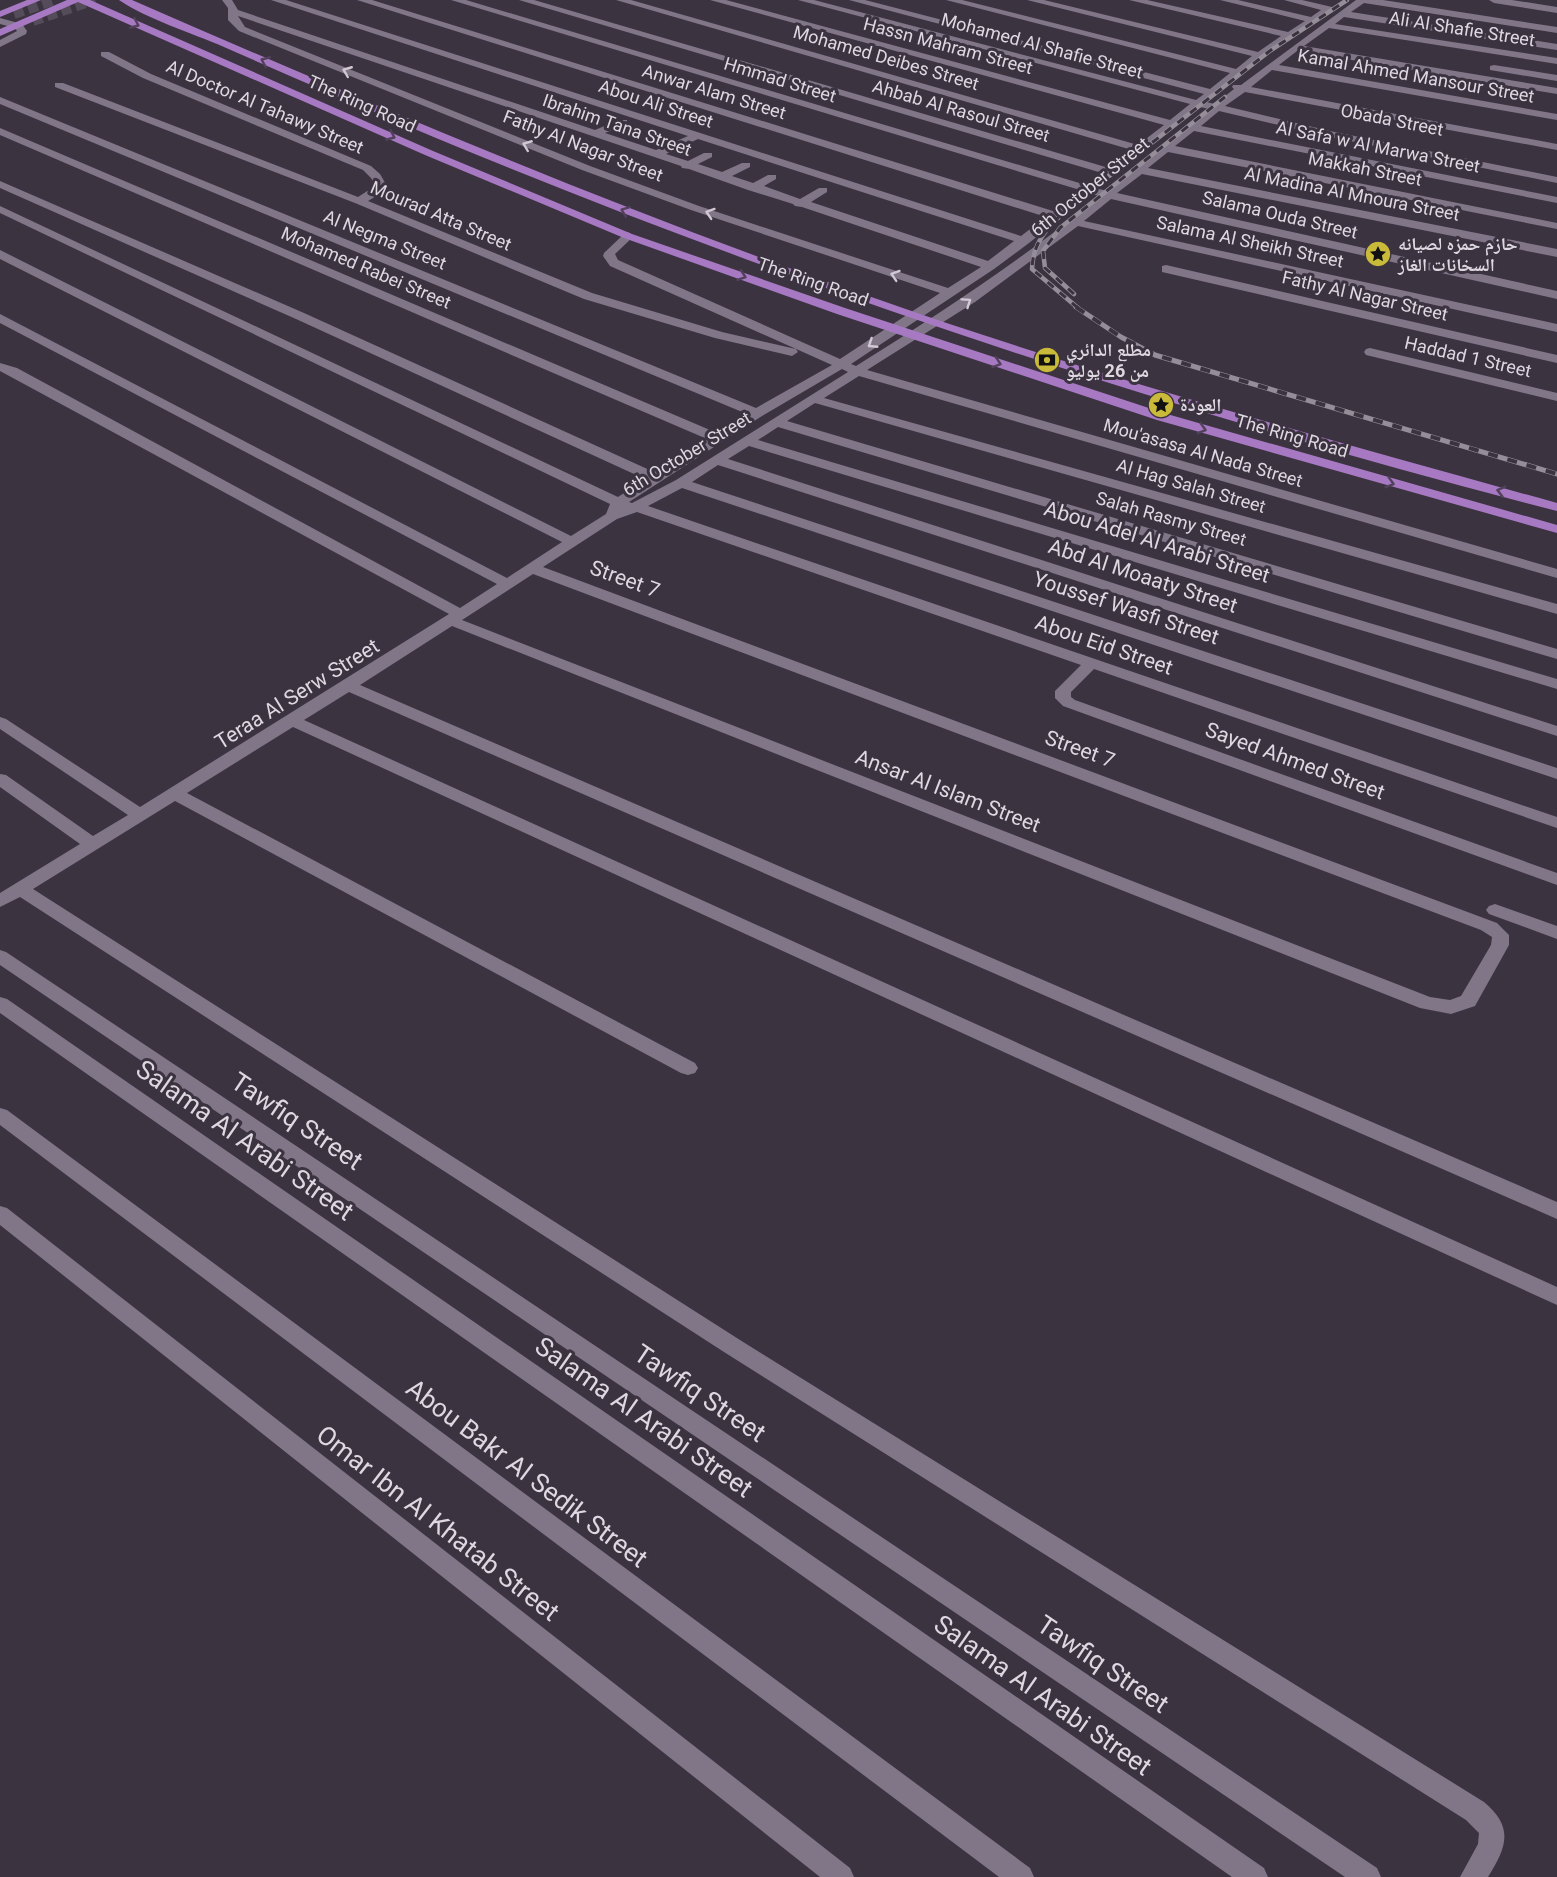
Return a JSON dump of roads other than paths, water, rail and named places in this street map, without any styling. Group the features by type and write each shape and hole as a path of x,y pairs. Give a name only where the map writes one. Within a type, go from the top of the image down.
{"highway":[{"path":"0,14 36,0"},
{"path":"0,33 75,0"},
{"name":"The Ring Road","path":"82,0 429,153 628,236 841,312 1162,417 1557,529"},
{"name":"The Ring Road","path":"124,0 454,142 729,250 877,304 1170,398 1557,507"}],"street":[{"name":"Fathy Al Nagar Street","path":"228,0 234,12 235,23 246,31 586,168 694,208 951,293"},
{"name":"Abou Ali Street","path":"276,0 1024,241"},
{"name":"Anwar Alam Street","path":"362,0 1056,216"},
{"name":"Hmmad Street","path":"456,0 1098,192"},
{"name":"Ahbab Al Rasoul Street","path":"524,0 1112,172"},
{"name":"Mohamed Deibes Street","path":"621,0 1141,149"},
{"name":"Hassn Mahram Street","path":"715,0 1172,124"},
{"name":"Mohamed Al Shafie Street","path":"803,0 1209,105"},
{"path":"854,0 1212,93"},
{"path":"951,0 1238,72"},
{"path":"1032,0 1260,55"},
{"path":"1073,10 1092,0"},
{"path":"1134,0 1288,35"},
{"path":"1225,0 1312,20"},
{"path":"1289,0 1329,9"},
{"name":"6th October Street","path":"615,509 655,478 717,438 840,365 951,293 1056,216 1140,170 1192,127 1209,105 1212,93 1288,35 1343,0"},
{"path":"1364,0 1557,30"},
{"name":"6th October Street","path":"634,508 681,483 971,299 1075,222 1112,172 1172,124 1243,88 1295,48 1315,39 1326,25 1364,0"},
{"path":"1494,0 1557,10"},
{"path":"1108,18 1122,11"},
{"name":"Ibrahim Tana Street","path":"234,12 799,204 990,266"},
{"path":"0,20 14,14"},
{"path":"1342,14 1557,47"},
{"path":"1139,26 1161,15"},
{"path":"0,20 19,26 33,21"},
{"name":"Ali Al Shafie Street","path":"1326,25 1557,61"},
{"path":"1,44 21,34 19,26"},
{"path":"1185,37 1196,32"},
{"path":"1295,48 1557,91"},
{"name":"Al Doctor Al Tahawy Street","path":"105,54 147,76 367,168 381,186 374,193 359,201"},
{"name":"Kamal Ahmed Mansour Street","path":"1270,67 1557,117"},
{"path":"1486,67 1557,78"},
{"path":"1223,84 1557,147"},
{"name":"Mourad Atta Street","path":"59,85 359,201 588,296 719,335 787,352 816,354"},
{"name":"Al Negma Street","path":"0,100 757,413"},
{"path":"1209,105 1330,134 1557,180"},
{"name":"Obada Street","path":"1209,105 1557,168"},
{"path":"594,134 622,122"},
{"name":"Al Safa w Al Marwa Street","path":"1192,127 1557,200"},
{"name":"Mohamed Rabei Street","path":"0,131 717,438"},
{"path":"654,155 699,135"},
{"name":"Makkah Street","path":"1166,148 1557,226"},
{"path":"686,166 708,155"},
{"path":"720,177 746,165"},
{"name":"Al Madina Al Mnoura Street","path":"1140,170 1557,253"},
{"path":"752,188 772,177"},
{"path":"0,184 300,316 655,478"},
{"path":"799,204 822,190"},
{"name":"Salama Ouda Street","path":"1098,192 1557,295"},
{"name":"Abou Eid Street","path":"0,209 615,509 634,508 1557,823"},
{"name":"Salama Al Sheikh Street","path":"1075,222 1557,328"},
{"name":"Mou'asasa Al Nada Street","path":"628,236 610,253 609,256 614,263 859,372 1557,574"},
{"path":"0,254 572,542"},
{"name":"Fathy Al Nagar Street","path":"1166,269 1557,359"},
{"path":"0,318 508,584"},
{"name":"Haddad 1 Street","path":"1370,352 1557,396"},
{"name":"Ansar Al Islam Street","path":"0,367 12,371 457,618 1427,1003"},
{"name":"Al Hag Salah Street","path":"814,399 1557,609"},
{"name":"Salah Rasmy Street","path":"775,422 1557,654"},
{"name":"Abou Adel Al Arabi Street","path":"746,441 1557,684"},
{"name":"Abd Al Moaaty Street","path":"716,460 1557,731"},
{"name":"Youssef Wasfi Street","path":"681,483 1557,774"},
{"name":"Teraa Al Serw Street","path":"1,899 26,893 92,844 457,618 572,542 615,509"},
{"name":"Street 7","path":"532,568 1487,926 1500,934 1502,940 1500,945 1468,1001 1451,1008 1427,1003"},
{"name":"Sayed Ahmed Street","path":"1091,663 1063,692 1063,698 1069,703 1557,879"},
{"path":"349,686 1557,1211"},
{"path":"294,721 1557,1296"},
{"path":"0,722 140,815"},
{"path":"0,778 92,844"},
{"path":"175,794 688,1068"},
{"path":"26,893 752,1359 1475,1811 1493,1828 1494,1837 1473,1877"},
{"path":"1495,910 1557,933"},
{"name":"Tawfiq Street","path":"0,956 1368,1877"},
{"name":"Salama Al Arabi Street","path":"0,1004 1256,1877"},
{"name":"Abou Bakr Al Sedik Street","path":"0,1115 1021,1877"},
{"name":"Omar Ibn Al Khatab Street","path":"0,1214 841,1877"}],"tunnel":[{"path":"14,14 55,0"},
{"path":"33,21 95,0"}],"railway":[{"path":"1078,308 1032,269 1036,249 1050,226 1072,205 1271,50 1347,0"},
{"path":"1074,294 1045,268 1043,251 1060,228 1225,97"},
{"path":"1076,307 1121,337 1155,355 1557,474"}],"place":[{"name":"حازم حمزه لصيانه السخانات الغاز","path":"1378,254"},
{"name":"مطلع الدائري من 26 يوليو","path":"1047,360"},
{"name":"العودة","path":"1161,405"}]}
